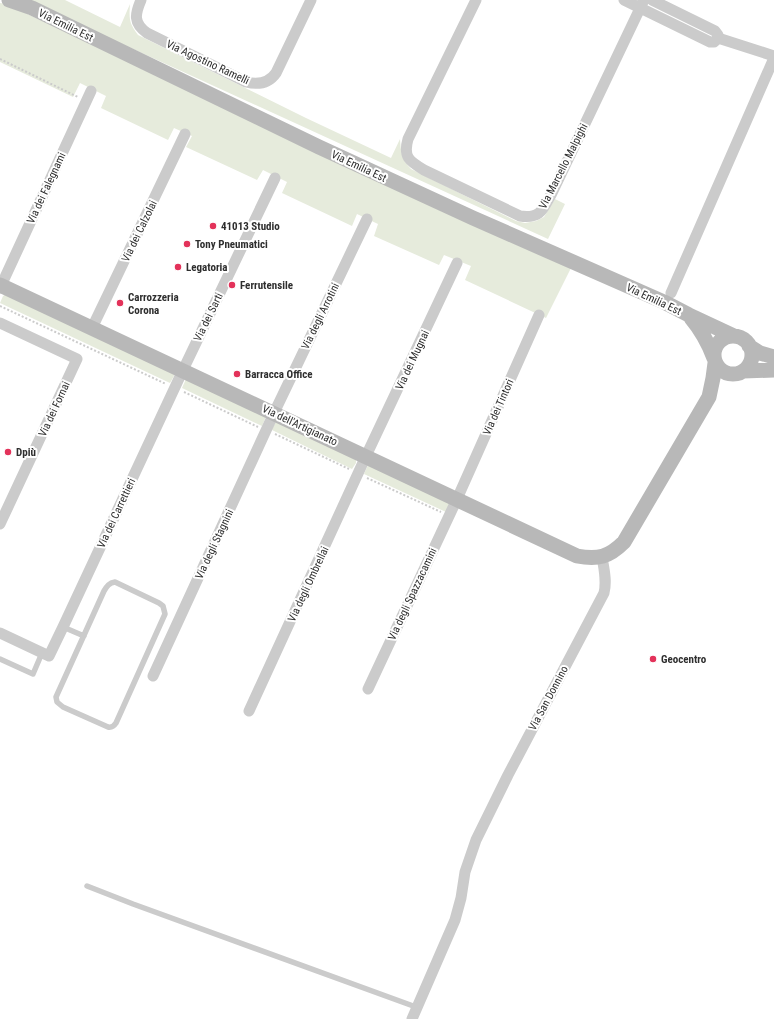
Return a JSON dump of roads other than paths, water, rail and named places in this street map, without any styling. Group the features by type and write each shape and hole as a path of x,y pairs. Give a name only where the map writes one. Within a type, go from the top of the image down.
{"main road":[{"name":"Via Emilia Est","path":"9,0 27,4 319,147 473,218 664,302 743,339 749,346 760,353 774,357"},
{"name":"Via dell'Artigianato","path":"0,286 183,370 577,556 586,558 602,557"},
{"name":"Via Emilia Est","path":"689,315 708,342 714,360"},
{"path":"709,397 713,378 714,352 716,347 723,339 734,336"},
{"path":"602,557 616,550 624,542 709,397 722,383 740,373 749,365 752,358 749,346"},
{"path":"714,360 718,367 726,374 774,370"}],"street":[{"name":"Via Agostino Ramelli","path":"140,0 136,20 141,29 252,84 263,83 273,77 276,73 311,0"},
{"name":"Via Marcello Malpighi","path":"476,0 408,139 406,147 407,157 412,163 424,170 520,216 526,217 537,215 542,210 552,193 642,4"},
{"path":"624,0 642,4 710,42 714,42 718,38"},
{"path":"652,0 715,31 718,38"},
{"path":"718,38 774,57"},
{"name":"Via Emilia Est","path":"671,293 774,57"},
{"name":"Via dei Falegnami","path":"0,286 89,96"},
{"name":"Via dei Calzolai","path":"92,328 185,134"},
{"name":"Via dei Sarti","path":"183,370 275,178"},
{"name":"Via degli Arrotini","path":"274,413 367,219"},
{"name":"Via dei Mugnai","path":"366,456 457,263"},
{"name":"Via dei Tintori","path":"457,499 539,315"},
{"name":"Via dei Fornai","path":"0,323 77,359 0,524"},
{"name":"Via dei Carrettieri","path":"46,654 63,627 183,370"},
{"name":"Via degli Stagnini","path":"153,676 274,413"},
{"name":"Via degli Ombrellai","path":"249,711 366,456"},
{"name":"Via degli Spazzacamini","path":"368,689 457,499"},
{"name":"Via San Donnino","path":"412,1019 458,910 465,872 476,840 508,775 604,593 606,586 602,557"},
{"path":"0,633 46,654"}],"lane":[{"path":"115,582 163,606 165,614 119,718 114,727 111,728 63,707 57,702 56,697 84,636 104,591 110,583 115,582"},
{"path":"63,627 84,636"},
{"path":"0,659 33,674 46,654"},
{"path":"87,886 416,1007"}],"place":[{"name":"41013 Studio","path":"213,226"},
{"name":"Tony Pneumatici","path":"187,244"},
{"name":"Legatoria","path":"178,267"},
{"name":"Ferrutensile","path":"232,285"},
{"name":"Carrozzeria Corona","path":"120,303"},
{"name":"Barracca Office","path":"237,374"},
{"name":"Dpiù","path":"8,452"},
{"name":"Geocentro","path":"653,659"}]}
